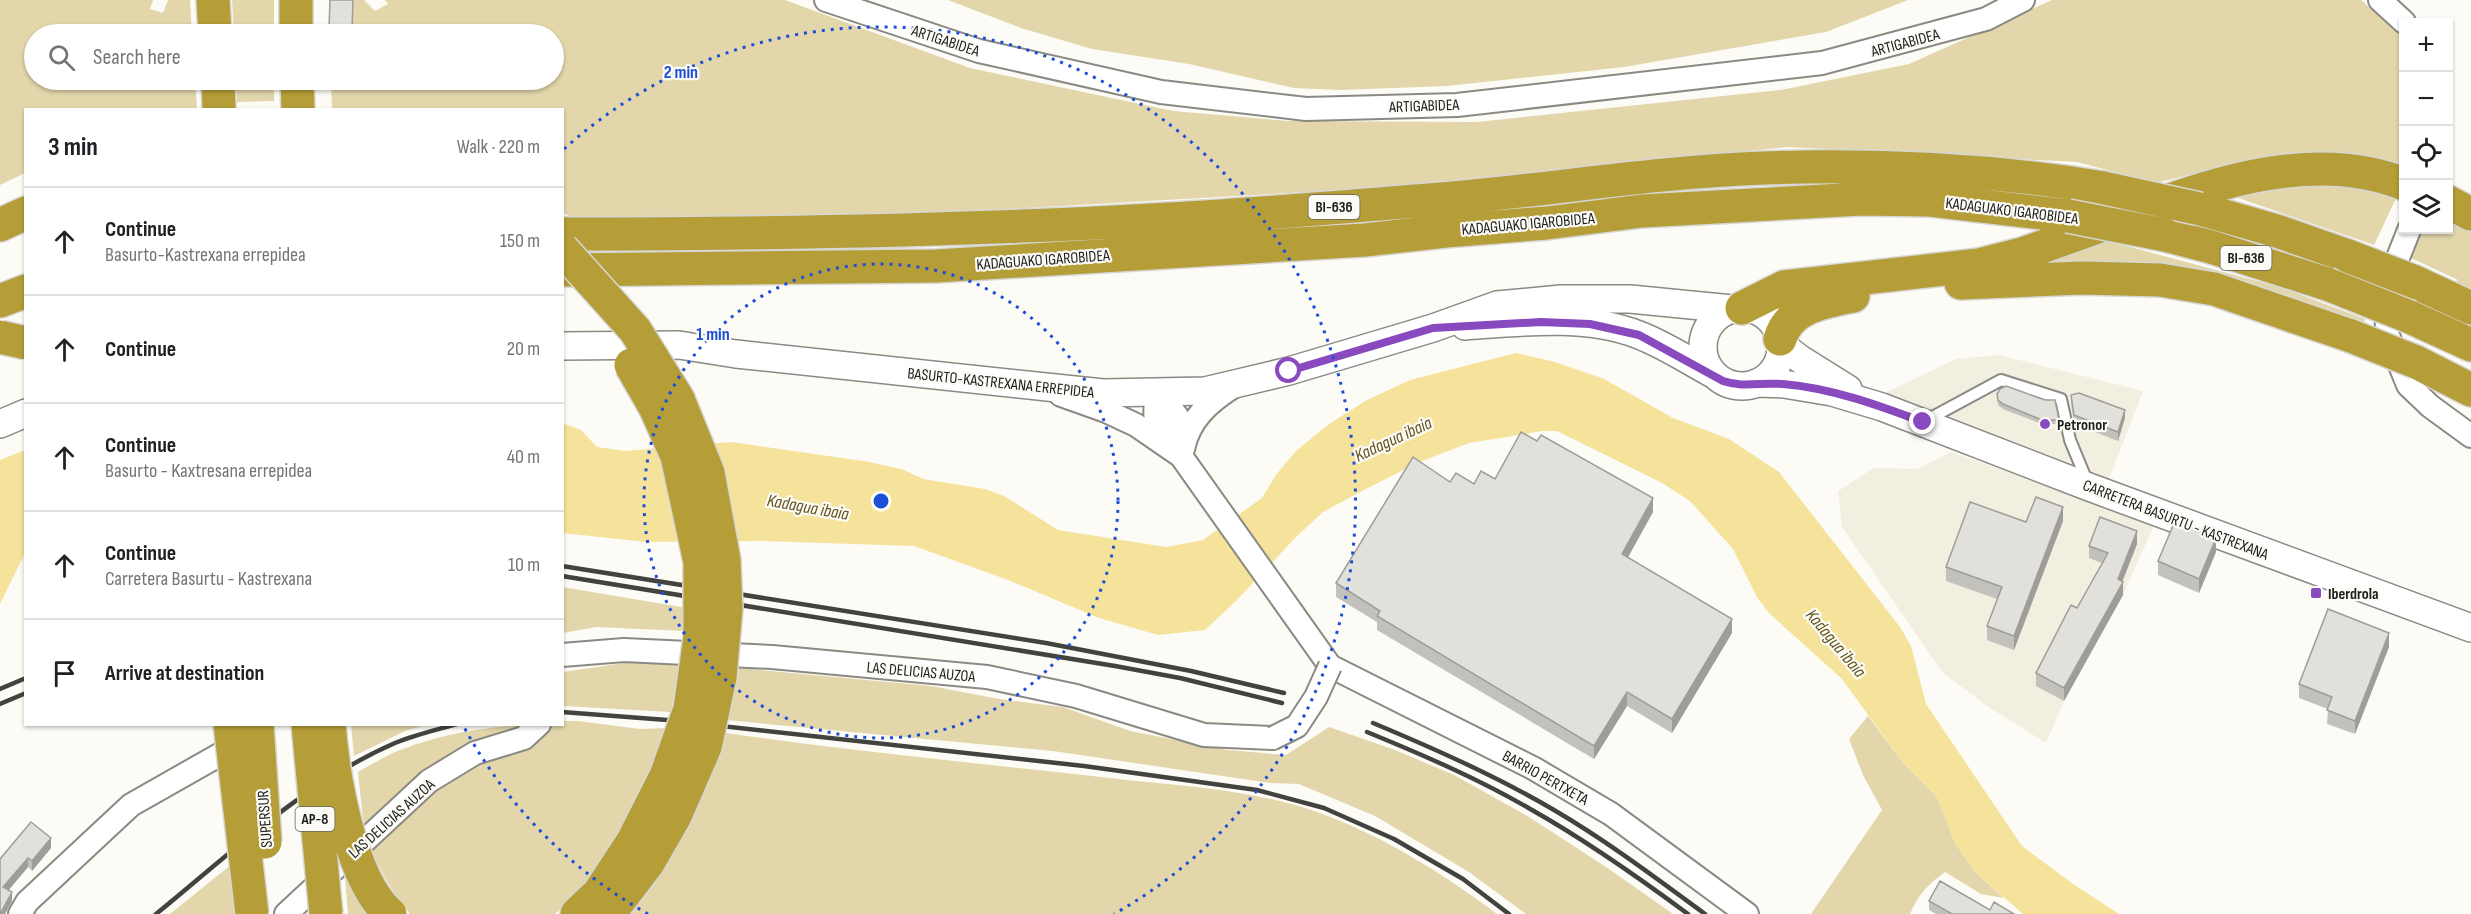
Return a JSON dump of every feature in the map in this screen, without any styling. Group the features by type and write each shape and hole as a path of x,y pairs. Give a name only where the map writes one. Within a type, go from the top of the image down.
{"highway":[{"path":"213,0 214,24"},
{"path":"296,0 296,24"},
{"name":"KADAGUAKO IGAROBIDEA","path":"564,234 785,234 1157,220 1420,201 1761,168 1898,166 2034,176 2104,188 2200,209 2277,231 2348,256 2415,282 2471,308"},
{"path":"1737,308 1784,287 1968,266 2022,254 2186,194 2226,182 2297,170 2359,172 2397,181"},
{"path":"8,215 24,193"},
{"name":"KADAGUAKO IGAROBIDEA","path":"564,270 936,266 1353,241 1547,223 1642,211 1861,199 1930,200 2068,216 2211,247 2327,284 2410,317 2471,345"},
{"path":"2453,205 2471,214"},
{"path":"564,251 635,330 678,399 708,473 724,560 726,609 721,666 705,747 675,816 648,863 600,907"},
{"path":"1781,342 1784,326 1805,309 1870,292 1947,283 2082,278 2160,280 2214,289 2351,336 2416,362 2471,390"},
{"path":"564,282 596,316 626,355 655,407 677,456 700,562 700,637 690,709 666,776 600,907"},
{"path":"0,301 24,292"},
{"path":"0,343 24,333"},
{"path":"0,336 24,342"},
{"path":"230,726 252,914"},
{"name":"SUPERSUR","path":"257,726 272,914"},
{"name":"AP-8","path":"308,726 326,914"},
{"path":"329,726 331,750 346,827 365,879 390,914"}],"street":[{"name":"ARTIGABIDEA","path":"826,0 979,51 1161,92 1306,109 1456,105 1822,63 1986,19 2023,0"},
{"path":"2380,0 2400,18"},
{"path":"2395,0 2407,18"},
{"path":"2407,234 2386,288 2387,333 2408,385 2430,406 2471,436"},
{"name":"BASURTO-KASTREXANA ERREPIDEA","path":"564,346 679,345 736,354 1103,393 1159,393 1205,391 1289,371 1433,328 1497,305 1561,299 1630,299 1737,308"},
{"path":"1737,308 1754,310 1773,323 1781,342 1800,359 1836,383 1882,407 1784,384 1735,385 1723,381 1713,374 1706,364 1703,339 1713,320 1737,308"},
{"name":"BASURTO-KASTREXANA ERREPIDEA","path":"1433,328 1530,322 1590,324 1639,335 1713,374"},
{"path":"1756,383 1769,375 1776,365 1781,342"},
{"path":"1025,383 1106,411 1182,454 1330,666"},
{"path":"1182,454 1185,437 1196,418 1213,399 1238,383"},
{"path":"1159,393 1177,416 1182,454"},
{"path":"1159,393 1155,403 1155,417 1162,441"},
{"name":"CARRETERA BASURTU - KASTREXANA","path":"1882,407 2089,487 2471,628"},
{"path":"0,424 24,414"},
{"name":"LAS DELICIAS AUZOA","path":"564,655 624,650 772,657 987,677 1076,696 1204,735 1273,738 1298,726 1316,697 1330,666"},
{"name":"BARRIO PERTXETA","path":"1330,666 1533,768 1611,814 1747,914"},
{"path":"20,914 27,902 130,805 268,726"},
{"name":"LAS DELICIAS AUZOA","path":"286,914 429,781 475,753 524,738 537,726"}],"lane":[{"path":"1923,422 2001,380 2061,399 2070,441 2089,487"}],"shaded area":[{"path":"0,0 153,0 150,9 163,13 168,0 190,0 191,24 24,24 24,90 196,90 197,108 24,108 24,173 0,185"},
{"path":"232,0 274,0 274,24 233,24"},
{"path":"353,0 364,0 375,11 388,4 385,0 785,0 970,68 1173,111 1288,121 1477,122 1781,90 1909,64 2052,0 2361,0 2399,34 2399,163 2316,155 2262,157 2156,183 2077,162 1787,147 1430,185 902,215 582,222 564,213 564,108 332,108 331,90 564,90 564,24 352,24"},
{"path":"948,0 1908,0 1826,32 1624,67 1446,86 1341,90 1294,88 1189,64 1092,49 1021,28"},
{"path":"236,90 274,90 274,101 237,102"},
{"path":"2298,178 2398,194 2374,245 2218,191"},
{"path":"2453,216 2471,227 2471,338 2418,309 2458,280 2411,258 2421,234 2453,234"},
{"path":"2108,241 2283,288 2365,319 2362,330 2319,313 1988,273"},
{"name":"Petronor","path":"1999,355 2143,391 2109,479 1881,395 1956,359"},
{"path":"1951,452 2155,523 2123,595 2064,701 2046,743 1987,706 1943,673 1842,527 1838,491 1874,468 1917,469"},
{"path":"564,587 687,608 685,631 596,627 564,633"},
{"path":"680,662 671,712 564,706 564,672 624,663"},
{"path":"739,668 931,686 999,699 1063,707 1130,731 1227,750 1286,755 1329,727 1395,750 1454,775 1529,817 1673,914 1526,914 1469,872 1375,816 1299,784 1270,783 1053,751 726,720"},
{"path":"1868,716 1903,763 1937,797 1955,843 1976,873 2004,898 1981,894 1945,872 1924,890 1910,914 1811,914 1882,810 1863,775 1849,739"},
{"path":"564,721 578,721 640,729 668,728 649,782 607,856 581,889 555,914 410,914 388,882 371,847 364,823 358,772 386,756 423,742 462,732 502,727 564,726"},
{"path":"351,726 422,726 405,731 354,756"},
{"path":"726,733 1212,789 1267,798 1320,813 1367,833 1434,870 1497,914 631,914 680,842 704,793"},
{"path":"232,864 235,914 170,914"},
{"path":"345,878 372,914 348,914"}],"water":[{"name":"Kadagua ibaia","path":"1516,353 1555,362 1604,379 1673,418 1729,439 1779,472 1900,627 1911,646 1926,704 2022,846 2073,884 2119,914 2023,914 1976,873 1955,843 1937,797 1903,763 1842,679 1770,614 1758,599 1733,549 1690,501 1662,483 1557,431 1542,431 1469,443 1417,463 1364,490 1323,512 1205,630 1158,635 1099,618 1008,580 914,546 763,541 646,542 564,533 564,424 581,430 597,447 625,451 731,442 870,462 904,470 923,479 985,489 1004,496 1058,530 1166,547 1203,540 1262,498 1276,475 1296,451 1329,424 1367,400 1410,380"},
{"path":"24,450 24,555 0,604 0,460"}],"building":[{"path":"330,0 353,0 352,24 329,24"},
{"path":"2006,386 2045,400 2055,400 2059,420 2042,420 2003,404 1998,400 1997,394"},
{"path":"2079,393 2125,410 2118,432 2074,415 2071,395"},
{"path":"1521,432 1537,441 1541,435 1653,498 1622,554 1732,619 1672,719 1627,692 1594,746 1377,616 1380,611 1336,583 1413,457 1450,482 1456,473 1474,484 1481,471 1495,479"},
{"path":"2036,497 2063,507 2014,636 1987,626 2002,587 1946,567 1970,502 2026,522"},
{"path":"2100,517 2137,531 2118,579 2123,582 2064,688 2036,673 2071,605 2077,608 2108,553 2089,546"},
{"path":"2175,521 2216,538 2199,579 2158,561"},
{"path":"2328,609 2389,633 2355,721 2327,710 2332,697 2299,684"},
{"path":"31,822 51,838 32,861 28,858 3,887 12,892 0,914 0,859"},
{"path":"1940,881 1990,910 1994,902 2014,914 1952,914 1929,901"}],"railway":[{"path":"564,566 1046,643 1191,671 1284,693"},
{"path":"564,576 1115,666 1180,678 1282,703"},
{"path":"0,689 24,679"},
{"path":"0,704 24,694"},
{"path":"564,712 667,720 1084,766 1257,790 1324,808 1394,839 1463,879 1509,914"},
{"path":"1373,723 1465,764 1554,810 1650,873 1705,914"},
{"path":"156,914 270,820 330,778 395,743 450,726"},
{"path":"1367,732 1451,768 1532,810 1573,834 1688,914"}],"place":[{"name":"Petronor","path":"2045,424"},
{"name":"Iberdrola","path":"2316,593"}],"route":[{"path":"1289,371 1433,328 1541,322 1590,324 1639,335 1723,381 1735,385 1784,384 1832,393 1882,407 1923,422"}]}
